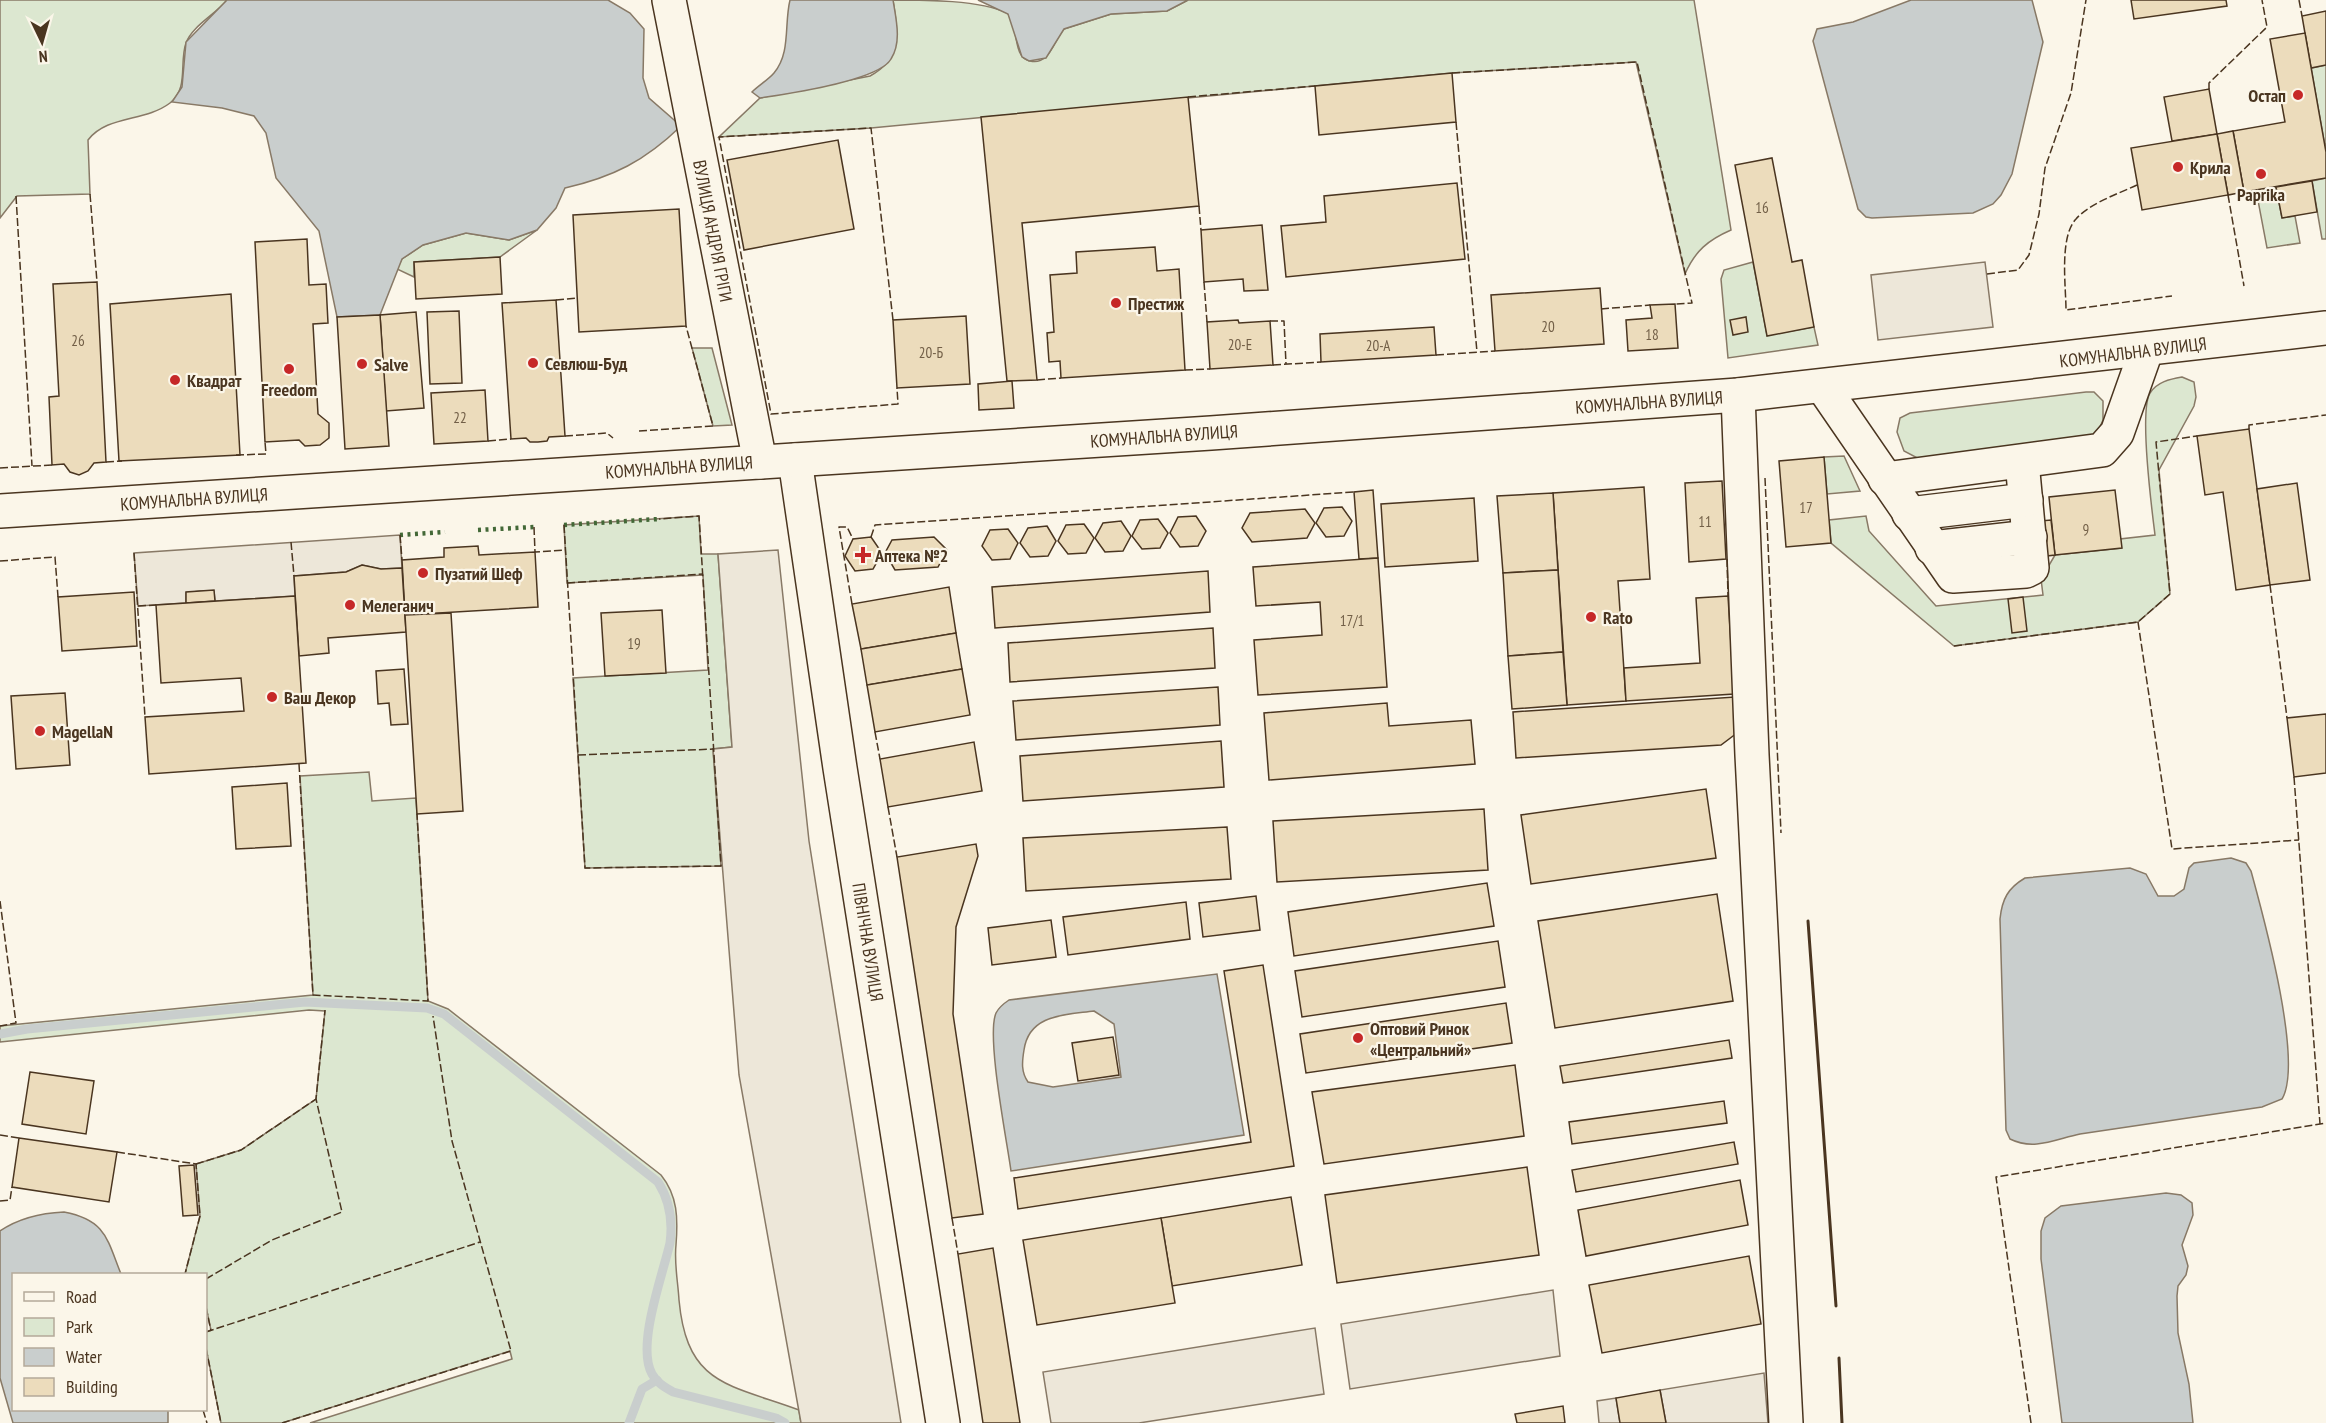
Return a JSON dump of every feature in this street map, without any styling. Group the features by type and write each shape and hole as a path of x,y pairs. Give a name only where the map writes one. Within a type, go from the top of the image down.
{"main road":[{"name":"ВУЛИЦЯ АНДРІЯ ГРІГИ","path":"669,0 760,462"},
{"name":"КОМУНАЛЬНА ВУЛИЦЯ","path":"0,512 1738,395 2146,351 2326,328"},
{"path":"1885,479 2092,453 2108,446 2117,433 2146,351"},
{"path":"1823,387 1950,574 1957,578 2026,571 2033,564 2022,462"},
{"path":"1738,395 1752,755 1786,1423"},
{"name":"ПІВНІЧНА ВУЛИЦЯ","path":"795,460 840,768 943,1423"},
{"path":"1909,514 2026,500"}],"green space":[{"path":"0,0 227,0 189,37 184,50 182,83 176,97 160,109 105,126 88,140 90,194 17,196 0,218"},
{"path":"893,0 968,3 1007,13 1011,18 1020,53 1030,61 1037,61 1047,56 1064,29 1111,14 1167,11 1188,0 1694,0 1731,230 1703,247 1685,274 1636,62 1452,73 871,128 719,137 760,98 870,76 881,69 893,53 896,44"},
{"path":"2326,65 2326,152 2311,68"},
{"path":"2326,178 2326,239 2322,239 2312,181"},
{"path":"2276,187 2282,218 2295,216 2300,243 2267,248 2256,190"},
{"path":"537,230 500,257 414,262 414,277 397,269 402,259 423,245 466,233 509,240"},
{"path":"1753,262 1767,335 1814,327 1818,345 1728,358 1721,279 1724,270"},
{"path":"692,348 712,348 732,425 713,426"},
{"path":"2182,377 2194,382 2196,397 2194,406 2159,470 2170,594 2138,622 1954,646 1831,543 1829,520 1866,516 1869,531 1936,606 2043,595 2041,579 2055,555 2121,548 2120,539 2155,535 2147,462 2147,403 2150,393 2156,386"},
{"path":"2094,392 2103,401 2103,420 2096,436 1923,461 1904,451 1897,432 1900,418 1910,413"},
{"path":"1844,456 1860,491 1827,494 1824,457"},
{"path":"699,516 701,554 718,554 732,747 713,749 721,866 585,868 573,678 708,670 703,575 567,583 564,525"},
{"path":"369,772 372,801 416,798 428,1001 448,1009 661,1175 671,1191 676,1208 675,1259 679,1300 691,1350 702,1366 716,1378 752,1394 799,1410 801,1423 310,1423 512,1359 510,1351 282,1423 221,1423 207,1353 207,1332 211,1330 207,1312 207,1273 185,1273 200,1216 196,1164 241,1150 316,1099 325,1011 309,1010 0,1042 0,1026 313,995 300,776"}],"shaded area":[{"path":"1985,262 1993,327 1878,340 1871,275"},
{"path":"400,535 402,568 381,569 362,565 346,572 294,576 295,596 215,601 214,591 200,591 186,593 186,603 138,606 134,553"},
{"path":"778,550 809,841 901,1423 801,1423 739,1075 713,749 732,747 718,554"},
{"path":"1553,1290 1560,1356 1350,1389 1341,1324"},
{"path":"1315,1328 1324,1394 1139,1423 1051,1423 1043,1372"},
{"path":"1764,1373 1768,1423 1666,1423 1660,1390"},
{"path":"1616,1398 1620,1423 1599,1423 1597,1401"}],"water":[{"path":"227,0 608,0 630,13 644,29 643,78 649,98 681,126 654,149 628,166 598,179 565,188 556,208 537,230 509,240 466,233 423,245 402,259 380,315 337,317 319,231 276,178 266,133 254,116 222,108 172,102 182,87 186,42"},
{"path":"790,0 893,0 897,38 891,59 883,67 851,80 810,90 760,98 752,92 774,73 783,57"},
{"path":"978,0 1188,0 1167,11 1111,14 1064,29 1046,58 1029,61 1022,57 1008,14"},
{"path":"1911,0 2032,0 2043,42 2012,174 2001,195 1993,204 1973,213 1872,218 1866,217 1858,209 1813,41 1817,29 1853,22"},
{"path":"2231,858 2246,863 2251,871 2272,953 2285,1022 2288,1054 2287,1080 2282,1099 2262,1107 2080,1134 2045,1143 2028,1144 2010,1139 2006,1130 2000,919 2004,900 2010,890 2025,878 2130,868 2146,874 2158,896 2174,896 2184,889 2189,868 2194,863"},
{"path":"1217,974 1244,1135 1011,1171 998,1089 994,1043 996,1013 1009,1000","holes":["1094,1011 1114,1024 1121,1077 1053,1087 1028,1082 1023,1067 1024,1050 1027,1038 1041,1023 1050,1018"]},
{"path":"2166,1193 2181,1195 2192,1203 2193,1215 2182,1245 2188,1266 2186,1275 2178,1286 2177,1296 2178,1333 2189,1384 2193,1423 2062,1423 2041,1259 2041,1231 2045,1218 2061,1206"},
{"path":"64,1212 89,1220 97,1226 108,1241 121,1273 12,1273 12,1411 168,1411 168,1423 13,1423 0,1378 0,1231 31,1217"}],"building":[{"path":"2131,0 2226,0 2227,6 2134,19"},
{"path":"2326,11 2326,65 2311,68 2302,16"},
{"name":"Остап","path":"2305,33 2326,152 2326,178 2244,192 2233,131 2285,122 2270,39"},
{"path":"1452,73 1456,122 1319,135 1315,86"},
{"path":"2209,89 2217,134 2172,141 2164,97"},
{"path":"1188,97 1199,206 1022,223 1037,380 1007,381 981,117"},
{"path":"2233,131 2244,192 2228,195 2217,134"},
{"name":"Крила","path":"2217,134 2228,195 2142,210 2131,148"},
{"path":"838,140 854,229 744,250 727,160"},
{"path":"1772,158 1792,262 1802,260 1814,327 1767,336 1735,165"},
{"path":"2312,181 2317,212 2282,218 2276,187"},
{"path":"1457,183 1465,259 1286,277 1281,226 1326,222 1324,196"},
{"path":"679,209 686,326 579,332 573,215"},
{"path":"1262,225 1268,290 1244,291 1243,279 1204,282 1201,230"},
{"name":"Freedom","path":"307,239 309,285 326,284 328,323 313,324 318,414 329,423 329,438 320,445 305,446 299,440 265,442 255,242"},
{"name":"Престиж","path":"1155,247 1157,271 1179,269 1185,370 1061,378 1060,361 1049,362 1047,333 1054,332 1050,275 1077,273 1076,252"},
{"path":"500,257 502,294 416,299 414,262"},
{"path":"97,282 106,462 94,463 88,471 79,475 70,472 64,464 52,465 49,397 59,396 53,284"},
{"path":"1600,288 1604,344 1495,351 1491,295"},
{"name":"Квадрат","path":"231,294 240,455 119,461 110,304"},
{"name":"Севлюш-Буд","path":"556,300 565,436 549,437 547,441 538,442 530,442 526,438 511,439 502,303"},
{"path":"1675,304 1678,348 1628,351 1626,320 1652,318 1650,305"},
{"path":"459,311 462,383 430,384 427,312"},
{"path":"416,312 424,408 386,411 380,315"},
{"name":"Salve","path":"380,315 389,446 345,449 337,317"},
{"path":"966,316 970,384 897,388 893,320"},
{"path":"1746,317 1748,332 1733,335 1730,320"},
{"path":"1238,320 1239,323 1270,321 1273,365 1210,369 1207,322"},
{"path":"1434,327 1436,355 1321,362 1320,334"},
{"path":"1012,381 1014,408 979,410 978,384"},
{"name":"Salve","path":"485,390 488,441 434,444 431,393"},
{"path":"2249,429 2270,585 2236,590 2223,492 2205,495 2197,436"},
{"path":"1824,457 1831,543 1786,547 1779,461"},
{"path":"1722,481 1726,559 1689,562 1685,483"},
{"path":"2297,483 2310,580 2270,585 2257,489"},
{"name":"Rato","path":"1644,487 1650,579 1618,581 1626,701 1567,705 1553,493"},
{"path":"1373,490 1378,558 1359,559 1354,492"},
{"path":"2115,490 2122,548 2055,555 2049,497"},
{"path":"1553,493 1558,570 1503,573 1497,496"},
{"path":"1474,498 1478,561 1385,567 1381,504"},
{"path":"1342,507 1352,521 1344,536 1326,537 1316,523 1324,508"},
{"path":"1305,509 1315,523 1307,538 1252,542 1242,528 1250,513"},
{"path":"1196,516 1206,531 1198,546 1180,547 1170,533 1178,517"},
{"path":"1158,519 1168,533 1160,548 1142,549 1132,536 1140,520"},
{"path":"2051,520 2055,555 2014,560 2010,524"},
{"path":"1121,521 1131,536 1123,551 1105,552 1095,538 1103,523"},
{"path":"1084,524 1094,538 1086,553 1068,554 1058,541 1066,525"},
{"path":"1047,526 1056,541 1048,556 1030,557 1020,543 1028,528"},
{"path":"1008,529 1018,543 1010,559 992,560 982,546 990,530"},
{"name":"Аптека №2","path":"871,537 882,553 873,569 855,571 845,556 853,539"},
{"path":"934,537 947,550 938,567 895,570 885,553 892,540"},
{"path":"478,546 479,555 535,552 538,607 405,615 402,560 444,557 444,548"},
{"path":"1378,558 1387,687 1258,695 1254,640 1322,635 1320,602 1256,606 1253,567"},
{"name":"Мелеганич","path":"362,565 381,569 402,568 406,632 328,638 329,653 299,656 294,576 346,572"},
{"path":"1558,570 1563,652 1508,656 1503,573"},
{"path":"1208,571 1210,612 995,628 992,587"},
{"path":"949,587 956,633 861,649 852,604"},
{"path":"214,590 215,601 186,603 186,592"},
{"path":"134,592 137,646 62,651 58,597"},
{"name":"Ваш Декор","path":"295,596 306,763 149,774 145,717 244,711 241,678 161,683 156,605"},
{"path":"1728,596 1734,694 1626,701 1624,668 1700,663 1696,598"},
{"path":"2023,597 2027,631 2012,633 2008,599"},
{"path":"662,610 666,673 605,676 601,613"},
{"path":"451,613 463,811 417,814 405,615"},
{"path":"1213,628 1215,668 1010,682 1008,643"},
{"path":"956,633 962,669 867,685 861,649"},
{"path":"1563,652 1567,705 1512,709 1508,656"},
{"path":"404,669 408,724 391,725 389,703 378,704 376,671"},
{"path":"962,669 970,715 875,732 867,685"},
{"path":"1218,687 1220,725 1016,740 1013,701"},
{"name":"MagellaN","path":"65,693 70,765 16,769 11,696"},
{"path":"1735,697 1737,733 1721,745 1516,758 1513,712"},
{"path":"1387,703 1389,726 1471,720 1475,764 1269,780 1264,713"},
{"path":"2326,714 2326,773 2294,777 2287,718"},
{"path":"1221,741 1224,787 1023,801 1020,756"},
{"path":"974,742 982,791 888,807 880,759"},
{"path":"287,783 291,846 236,849 232,787"},
{"path":"1706,789 1716,858 1531,884 1521,815"},
{"path":"1484,809 1488,870 1277,882 1273,821"},
{"path":"1227,827 1231,879 1026,891 1023,838"},
{"path":"976,844 978,856 956,927 953,1014 983,1214 952,1218 897,857"},
{"path":"1487,883 1494,926 1294,956 1288,912"},
{"path":"1717,894 1733,1001 1555,1028 1538,921"},
{"path":"1256,896 1260,930 1203,937 1199,903"},
{"path":"1186,902 1190,939 1068,955 1063,917"},
{"path":"1051,920 1056,957 992,965 988,928"},
{"path":"1498,941 1505,987 1302,1017 1295,971"},
{"path":"1263,965 1294,1166 1018,1209 1014,1178 1251,1142 1224,971"},
{"path":"1506,1003 1512,1043 1306,1073 1300,1034"},
{"path":"1113,1037 1119,1075 1078,1081 1072,1043"},
{"path":"1729,1040 1732,1058 1563,1083 1560,1066"},
{"path":"1515,1065 1524,1136 1324,1164 1312,1092"},
{"path":"30,1072 94,1081 86,1134 22,1124"},
{"path":"1724,1101 1727,1123 1572,1144 1569,1122"},
{"path":"19,1138 117,1152 109,1202 12,1187"},
{"path":"1734,1142 1738,1164 1576,1192 1572,1170"},
{"path":"194,1165 198,1215 183,1216 179,1166"},
{"path":"1527,1167 1539,1255 1337,1283 1325,1195"},
{"path":"1740,1180 1748,1225 1586,1256 1578,1210"},
{"path":"1291,1197 1302,1265 1172,1286 1161,1218"},
{"path":"1161,1218 1175,1303 1037,1325 1023,1240"},
{"path":"993,1248 1020,1423 983,1423 958,1254"},
{"path":"1749,1256 1761,1324 1602,1353 1589,1285"},
{"path":"1660,1390 1666,1423 1620,1423 1616,1398"},
{"path":"1563,1406 1565,1423 1517,1423 1515,1414"}],"waterway":[{"path":"0,1034 27,1029 305,1002 427,1008 444,1014 658,1182 668,1204 671,1227 670,1243 652,1310 647,1346 648,1362 656,1380 673,1392 776,1418 785,1423"},
{"path":"629,1423 642,1389 657,1380"}],"hedge":[{"path":"564,525 659,519"},
{"path":"478,530 534,527"},
{"path":"400,535 445,532"}],"fence":[{"path":"1987,274 2018,270 2029,255 2039,214 2045,168 2071,93 2086,0"},
{"path":"2209,89 2209,83 2267,27 2262,0"},
{"path":"2299,0 2302,16"},
{"path":"1452,73 1637,62 1692,303 1675,304"},
{"path":"1188,97 1315,86"},
{"path":"1456,122 1477,352"},
{"path":"893,320 871,128 719,137 771,414 898,404 897,388"},
{"path":"2137,185 2089,208 2076,219 2071,227 2065,250 2066,310 2172,296"},
{"path":"90,194 97,282"},
{"path":"2228,195 2244,286"},
{"path":"16,196 32,466"},
{"path":"1199,206 1201,230"},
{"path":"1204,282 1207,322"},
{"path":"556,300 577,298"},
{"path":"1601,309 1650,305"},
{"path":"1270,321 1284,321 1286,364"},
{"path":"639,431 713,426 686,326"},
{"path":"1436,355 1495,351"},
{"path":"1273,365 1321,362"},
{"path":"1185,370 1210,369"},
{"path":"1037,380 1061,378"},
{"path":"2249,429 2249,425 2326,415"},
{"path":"565,436 607,433 613,438"},
{"path":"1954,646 2138,622 2170,594 2156,442 2197,436"},
{"path":"488,441 511,439"},
{"path":"236,455 266,454 265,442"},
{"path":"106,462 122,461"},
{"path":"0,468 52,465"},
{"path":"1765,478 1781,833"},
{"path":"871,537 875,525 1354,492"},
{"path":"564,525 585,868 721,866 699,516 659,519"},
{"path":"534,527 535,552 565,550"},
{"path":"852,604 839,527 847,527 853,539"},
{"path":"400,535 402,560"},
{"path":"291,542 294,576"},
{"path":"134,553 145,717"},
{"path":"0,561 55,557 58,597"},
{"path":"1727,559 1728,596"},
{"path":"567,583 703,574"},
{"path":"2270,585 2287,718"},
{"path":"138,606 156,605"},
{"path":"2138,622 2172,849 2299,840"},
{"path":"875,732 880,759"},
{"path":"578,755 713,749"},
{"path":"299,764 313,995 428,1001 417,814"},
{"path":"2294,777 2320,1124"},
{"path":"888,807 897,857"},
{"path":"0,901 16,1023 0,1026"},
{"path":"207,1278 272,1240 342,1212 316,1099 325,1010"},
{"path":"282,1423 511,1351 452,1141 433,1016"},
{"path":"196,1164 241,1150 316,1099"},
{"path":"2031,1423 1996,1177 2326,1123"},
{"path":"0,1135 19,1138"},
{"path":"117,1152 196,1164 200,1216 185,1273"},
{"path":"0,1201 10,1200 12,1187"},
{"path":"952,1218 958,1254"},
{"path":"207,1332 480,1242"},
{"path":"207,1312 211,1331"},
{"path":"207,1353 221,1423"},
{"path":"203,1411 207,1423"}],"wall":[{"path":"1808,921 1836,1306"},
{"path":"1839,1358 1842,1423"}],"place":[{"name":"Остап","path":"2298,95"},
{"name":"Крила","path":"2178,167"},
{"name":"Paprika","path":"2261,174"},
{"name":"Престиж","path":"1116,303"},
{"name":"Севлюш-Буд","path":"533,363"},
{"name":"Salve","path":"362,364"},
{"name":"Freedom","path":"289,369"},
{"name":"Квадрат","path":"175,380"},
{"name":"Аптека №2","path":"863,555"},
{"name":"Пузатий Шеф","path":"423,573"},
{"name":"Мелеганич","path":"350,605"},
{"name":"Rato","path":"1591,617"},
{"name":"Ваш Декор","path":"272,697"},
{"name":"MagellaN","path":"40,731"},
{"name":"Оптовий Ринок «Центральний»","path":"1358,1038"}]}
